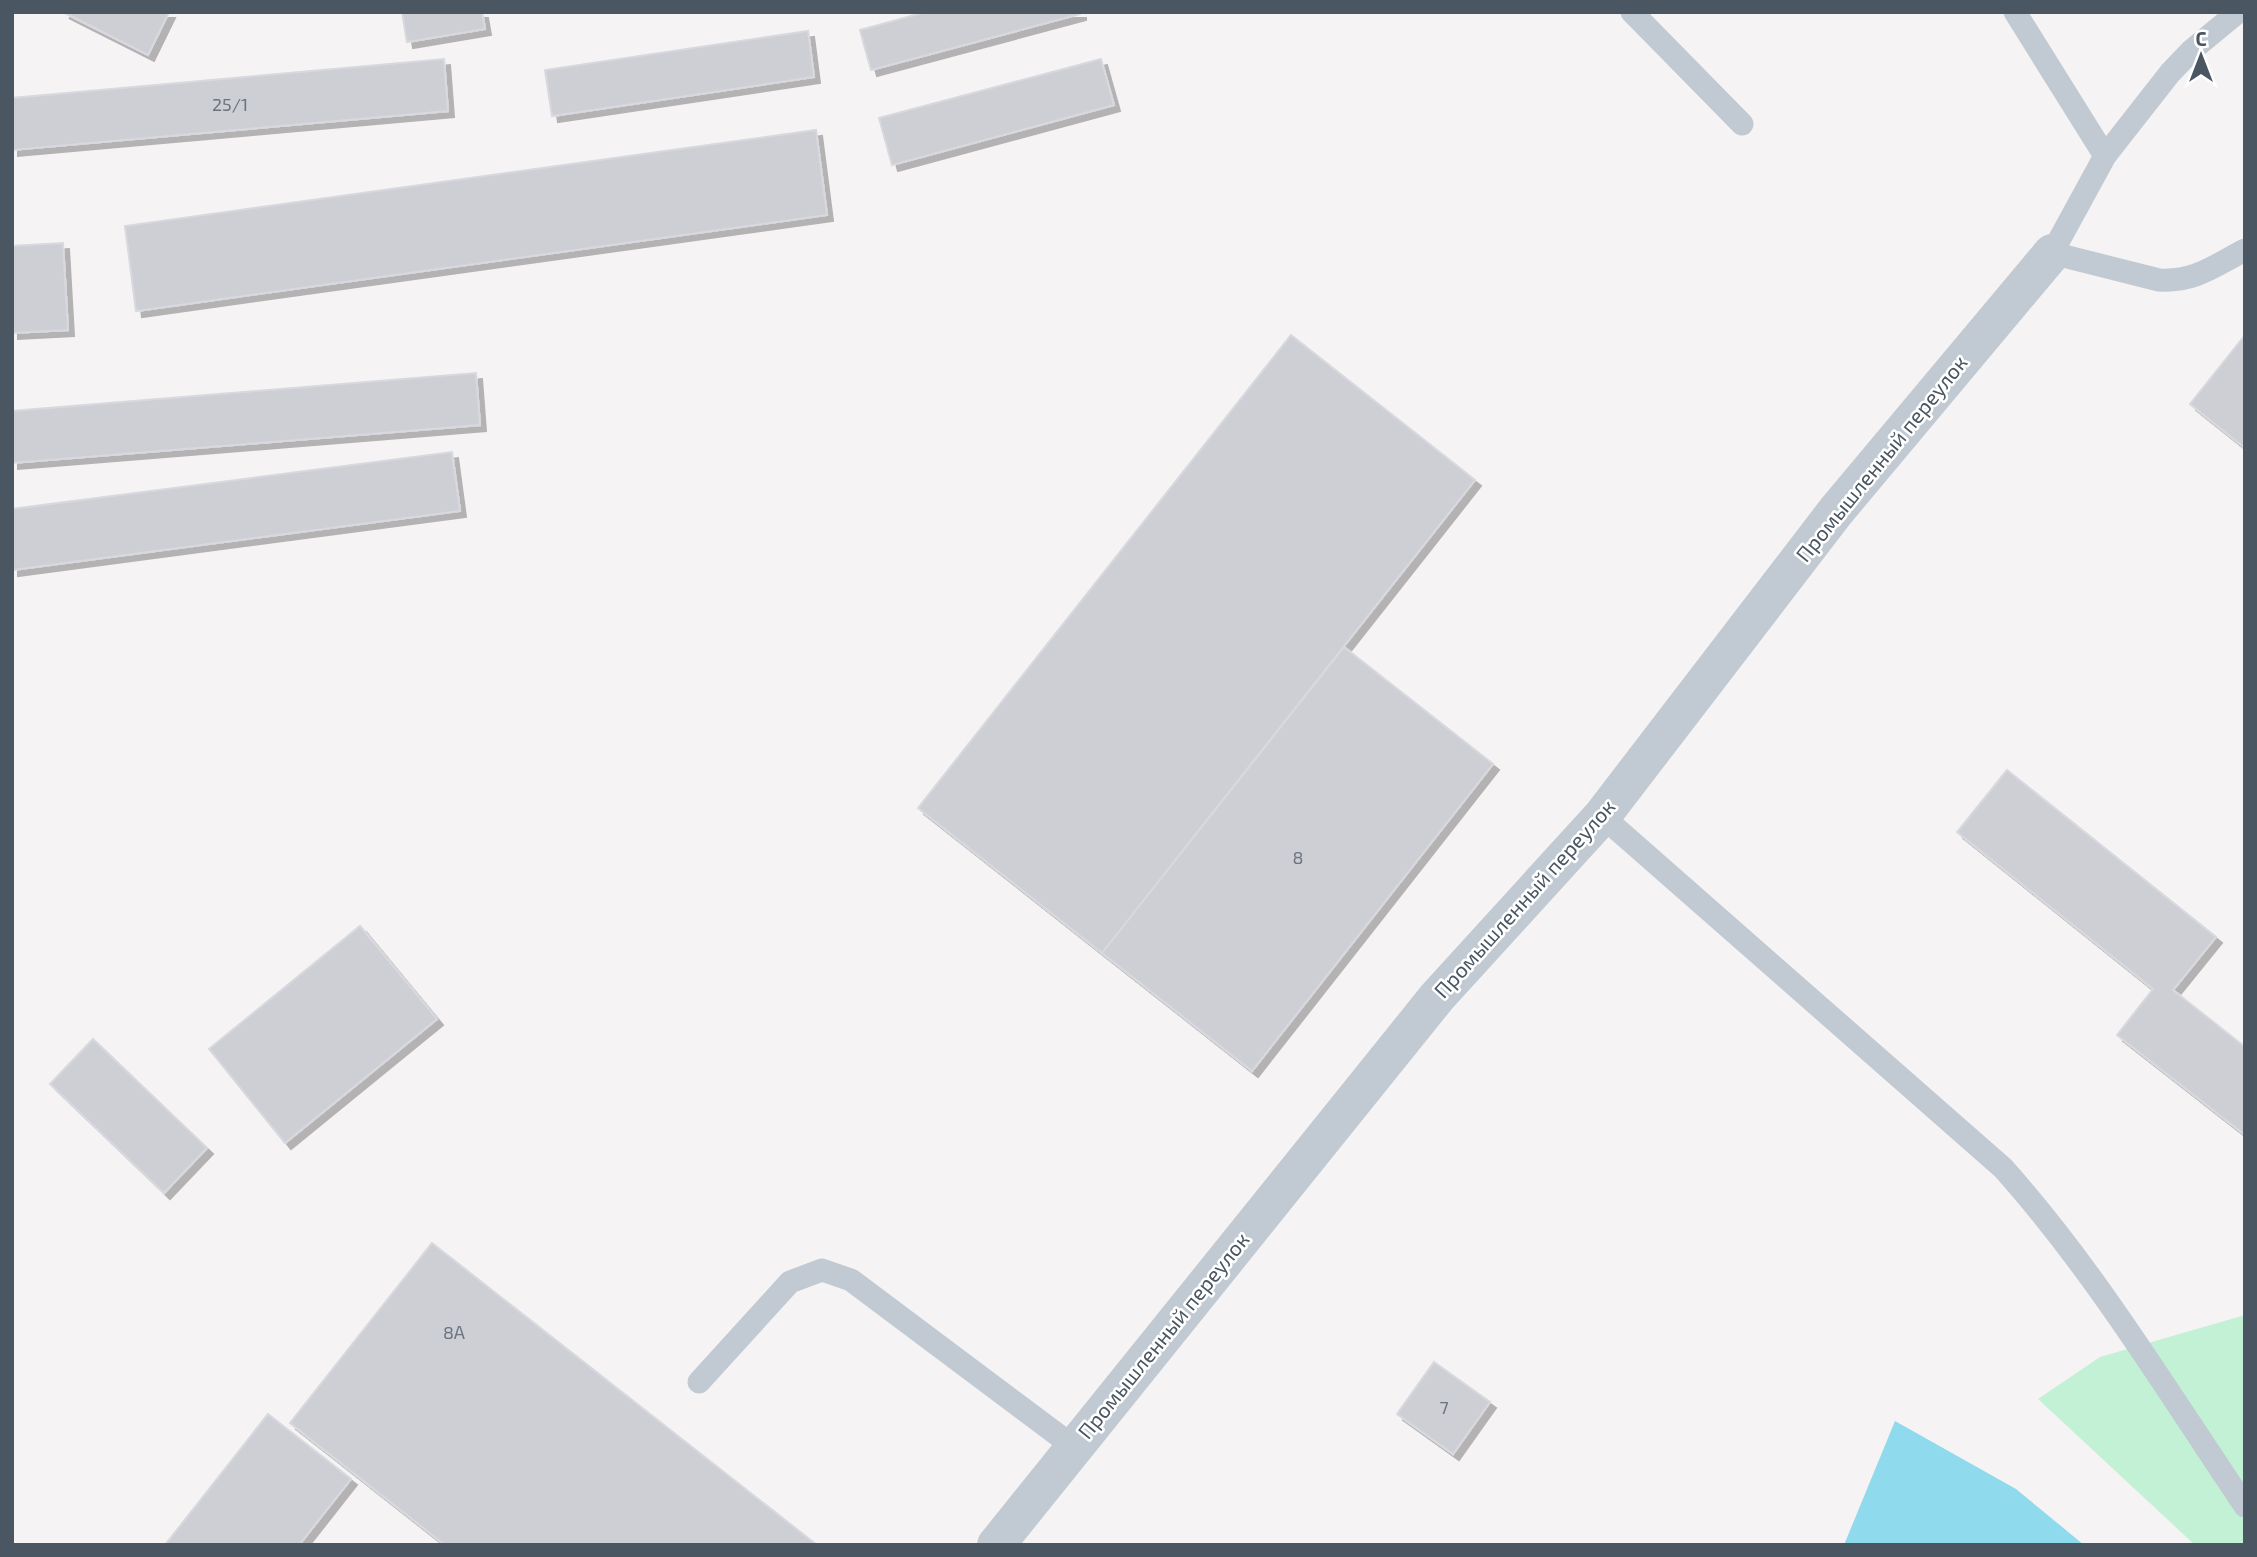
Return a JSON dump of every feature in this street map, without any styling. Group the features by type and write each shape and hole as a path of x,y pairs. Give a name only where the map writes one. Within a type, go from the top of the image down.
{"street":[{"name":"Промышленный переулок","path":"996,1545 1437,997 1602,816 1836,511 2052,253"}],"lane":[{"path":"1632,12 1742,124"},
{"path":"2015,12 2105,156"},
{"path":"2238,12 2169,73 2105,156 2052,253 2159,280 2174,281 2192,278 2245,250"},
{"path":"1602,816 2003,1168 2089,1274 2245,1506"},
{"path":"699,1382 790,1282 822,1270 852,1280 1074,1447"}],"green space":[{"path":"2245,1315 2245,1545 2195,1545 2038,1399 2100,1357"}],"water":[{"path":"1895,1421 2016,1489 2084,1545 1844,1545"}],"building":[{"path":"63,12 169,12 148,55"},
{"path":"402,12 482,12 485,29 407,42"},
{"path":"926,12 1080,14 871,70 860,30"},
{"path":"808,31 814,77 552,116 545,70"},
{"path":"444,59 448,111 12,150 12,98"},
{"path":"1101,59 1114,105 892,165 879,118"},
{"path":"816,130 827,215 136,311 125,226"},
{"path":"63,243 68,330 12,333 12,246"},
{"path":"1291,335 1475,480 1102,953 918,808"},
{"path":"2245,335 2245,448 2190,404"},
{"path":"476,373 480,425 12,463 12,411"},
{"path":"452,452 460,511 12,570 12,509"},
{"path":"1344,647 1493,764 1252,1071 1102,953"},
{"path":"2007,770 2216,937 2173,990 2245,1047 2245,1135 2117,1035 2153,989 1957,832"},
{"path":"360,926 437,1019 285,1143 209,1049"},
{"path":"93,1039 207,1148 164,1193 50,1084"},
{"path":"432,1243 817,1545 445,1545 290,1423"},
{"path":"1434,1362 1490,1402 1453,1454 1397,1414"},
{"path":"268,1414 351,1479 299,1545 165,1545"}]}
